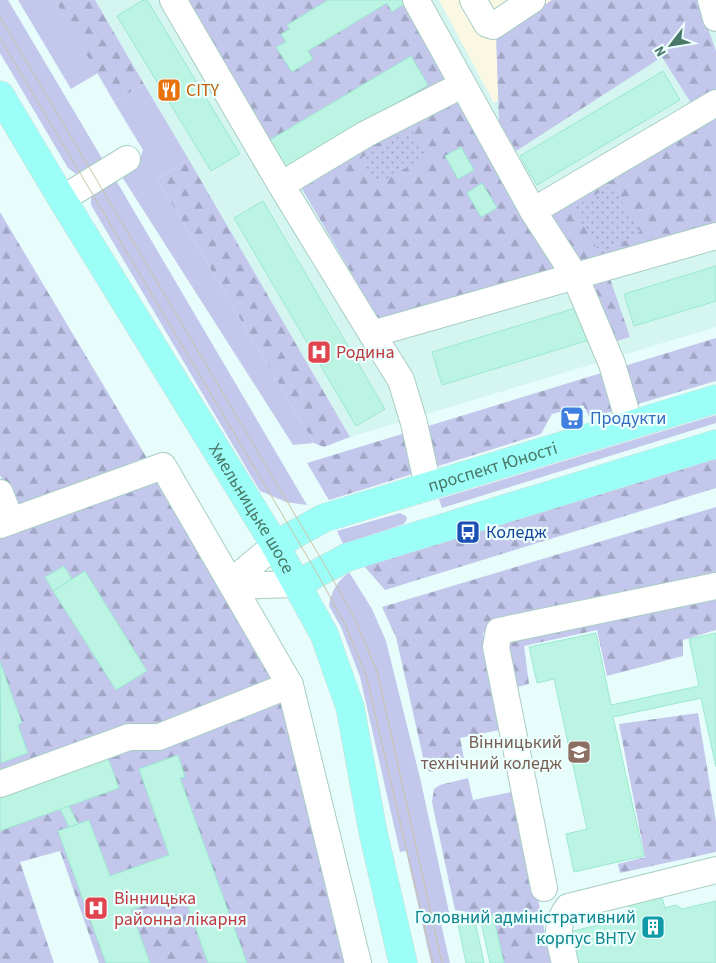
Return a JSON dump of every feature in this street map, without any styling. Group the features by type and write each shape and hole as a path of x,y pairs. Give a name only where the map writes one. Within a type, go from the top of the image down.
{"main road":[{"name":"Хмельницьке шосе","path":"0,95 62,199 276,545 324,634 350,707 373,832 403,963"},
{"name":"проспект Юності","path":"276,545 324,518 716,399"},
{"path":"297,584 348,557 716,444"},
{"path":"423,488 431,532"}],"lane":[{"path":"173,0 281,185 401,380 414,422 423,488"},
{"path":"416,0 533,211 575,276 612,364 630,425"},
{"path":"473,0 487,24 493,26 532,0"},
{"path":"711,0 716,18"},
{"path":"281,185 366,134 462,84"},
{"path":"533,211 716,103"},
{"path":"62,199 127,159"},
{"path":"372,334 716,236"},
{"path":"0,493 5,523 163,466 290,685 358,963"},
{"path":"232,584 276,545"},
{"path":"232,584 297,584"},
{"path":"544,888 496,647 499,631 716,586"},
{"path":"0,784 129,737 159,737 290,685"},
{"path":"565,963 557,929 561,917 568,907 716,870"}],"shaded area":[{"path":"95,0 439,0 494,103 666,0 716,0 716,327 350,437"},
{"path":"439,0 666,0 494,103"}],"green space":[{"path":"0,0 8,0 106,165 79,176 68,168 0,53"},
{"path":"18,0 55,0 98,73 71,89"},
{"path":"55,0 95,0 144,84 114,102"},
{"path":"179,0 405,0 448,80 282,177"},
{"path":"552,0 698,0 716,51 716,93 693,106 662,57 516,151 499,122 496,35"},
{"path":"144,84 189,160 157,179 314,443 293,445 119,172 139,161 143,150 114,102"},
{"path":"458,95 564,272 381,324 301,187"},
{"path":"716,117 716,229 604,261 630,337 611,343 543,215"},
{"path":"411,129 427,156 376,185 361,158"},
{"path":"189,160 350,437 324,447 314,443 157,179"},
{"path":"114,177 307,505 286,502 260,491 91,205 91,196"},
{"path":"612,185 640,232 601,255 573,208"},
{"path":"0,212 151,465 279,688 345,963 99,963 60,851 20,862 54,963 0,963 0,485 4,483 0,475"},
{"path":"716,338 716,381 590,418 583,405 552,414 541,434 329,500 307,463"},
{"path":"716,415 716,423 442,508 439,499"},
{"path":"716,459 716,488 385,590 364,566"},
{"path":"716,507 716,630 683,640 683,656 607,676 597,630 524,646 529,684 511,689 494,630 483,633 504,729 460,738 465,764 430,772 425,766 396,637 382,607"},
{"path":"400,513 406,516 407,519 404,524 343,544 337,531"},
{"path":"349,572 372,609 386,641 421,782 449,912 439,915 450,963 431,963 406,851 400,852 360,677 341,627 329,606 331,596 336,587"},
{"path":"698,713 716,822 716,852 620,873 618,864 645,857 619,724"},
{"path":"468,778 473,800 516,791 551,963 504,963 493,916 455,910 432,802 434,789 440,785"}],"building":[{"path":"143,0 147,0 240,154 211,171 117,16"},
{"path":"328,0 404,0 406,3 392,12 387,3 308,51 313,59 292,72 276,47 286,42 281,34 290,29 287,25"},
{"path":"411,56 428,85 285,170 268,141"},
{"path":"663,71 680,100 537,185 520,156"},
{"path":"461,147 474,170 458,179 445,156"},
{"path":"482,183 497,208 481,217 467,193"},
{"path":"263,201 385,409 356,426 234,218"},
{"path":"716,266 716,301 634,326 624,294"},
{"path":"579,307 589,340 442,385 432,352"},
{"path":"581,407 584,417 566,422 563,412"},
{"path":"64,566 72,579 53,591 45,577"},
{"path":"85,571 147,671 116,690 53,591"},
{"path":"596,633 611,705 699,686 689,639 716,633 716,767 701,698 613,717 644,856 574,872 566,834 587,829 554,679 537,683 529,647"},
{"path":"0,662 22,723 18,725 28,753 1,763"},
{"path":"178,755 185,777 180,778 247,963 208,963 183,892 131,910 150,963 106,963 58,831 89,820 110,876 169,855 139,769"},
{"path":"108,758 119,788 0,831 0,798"},
{"path":"69,806 78,824 69,827 60,809"},
{"name":"Головний адміністративний корпус ВНТУ","path":"661,894 665,908 676,905 682,909 716,901 716,963 572,963 565,933 631,917 628,901"},
{"path":"493,915 504,963 490,963 480,918"},
{"path":"475,921 484,963 466,963 458,924"}],"tram line":[{"path":"0,17 355,619 377,671 442,963"},
{"path":"0,38 317,573 345,624 366,675 433,963"}],"place":[{"name":"CITY","path":"169,90"},
{"name":"Родина","path":"319,352"},
{"name":"Продукти","path":"572,418"},
{"name":"Коледж","path":"468,532"},
{"name":"Вінницький технічний коледж","path":"579,752"},
{"name":"Вінницька районна лікарня","path":"96,908"},
{"name":"Головний адміністративний корпус ВНТУ","path":"653,927"}]}
